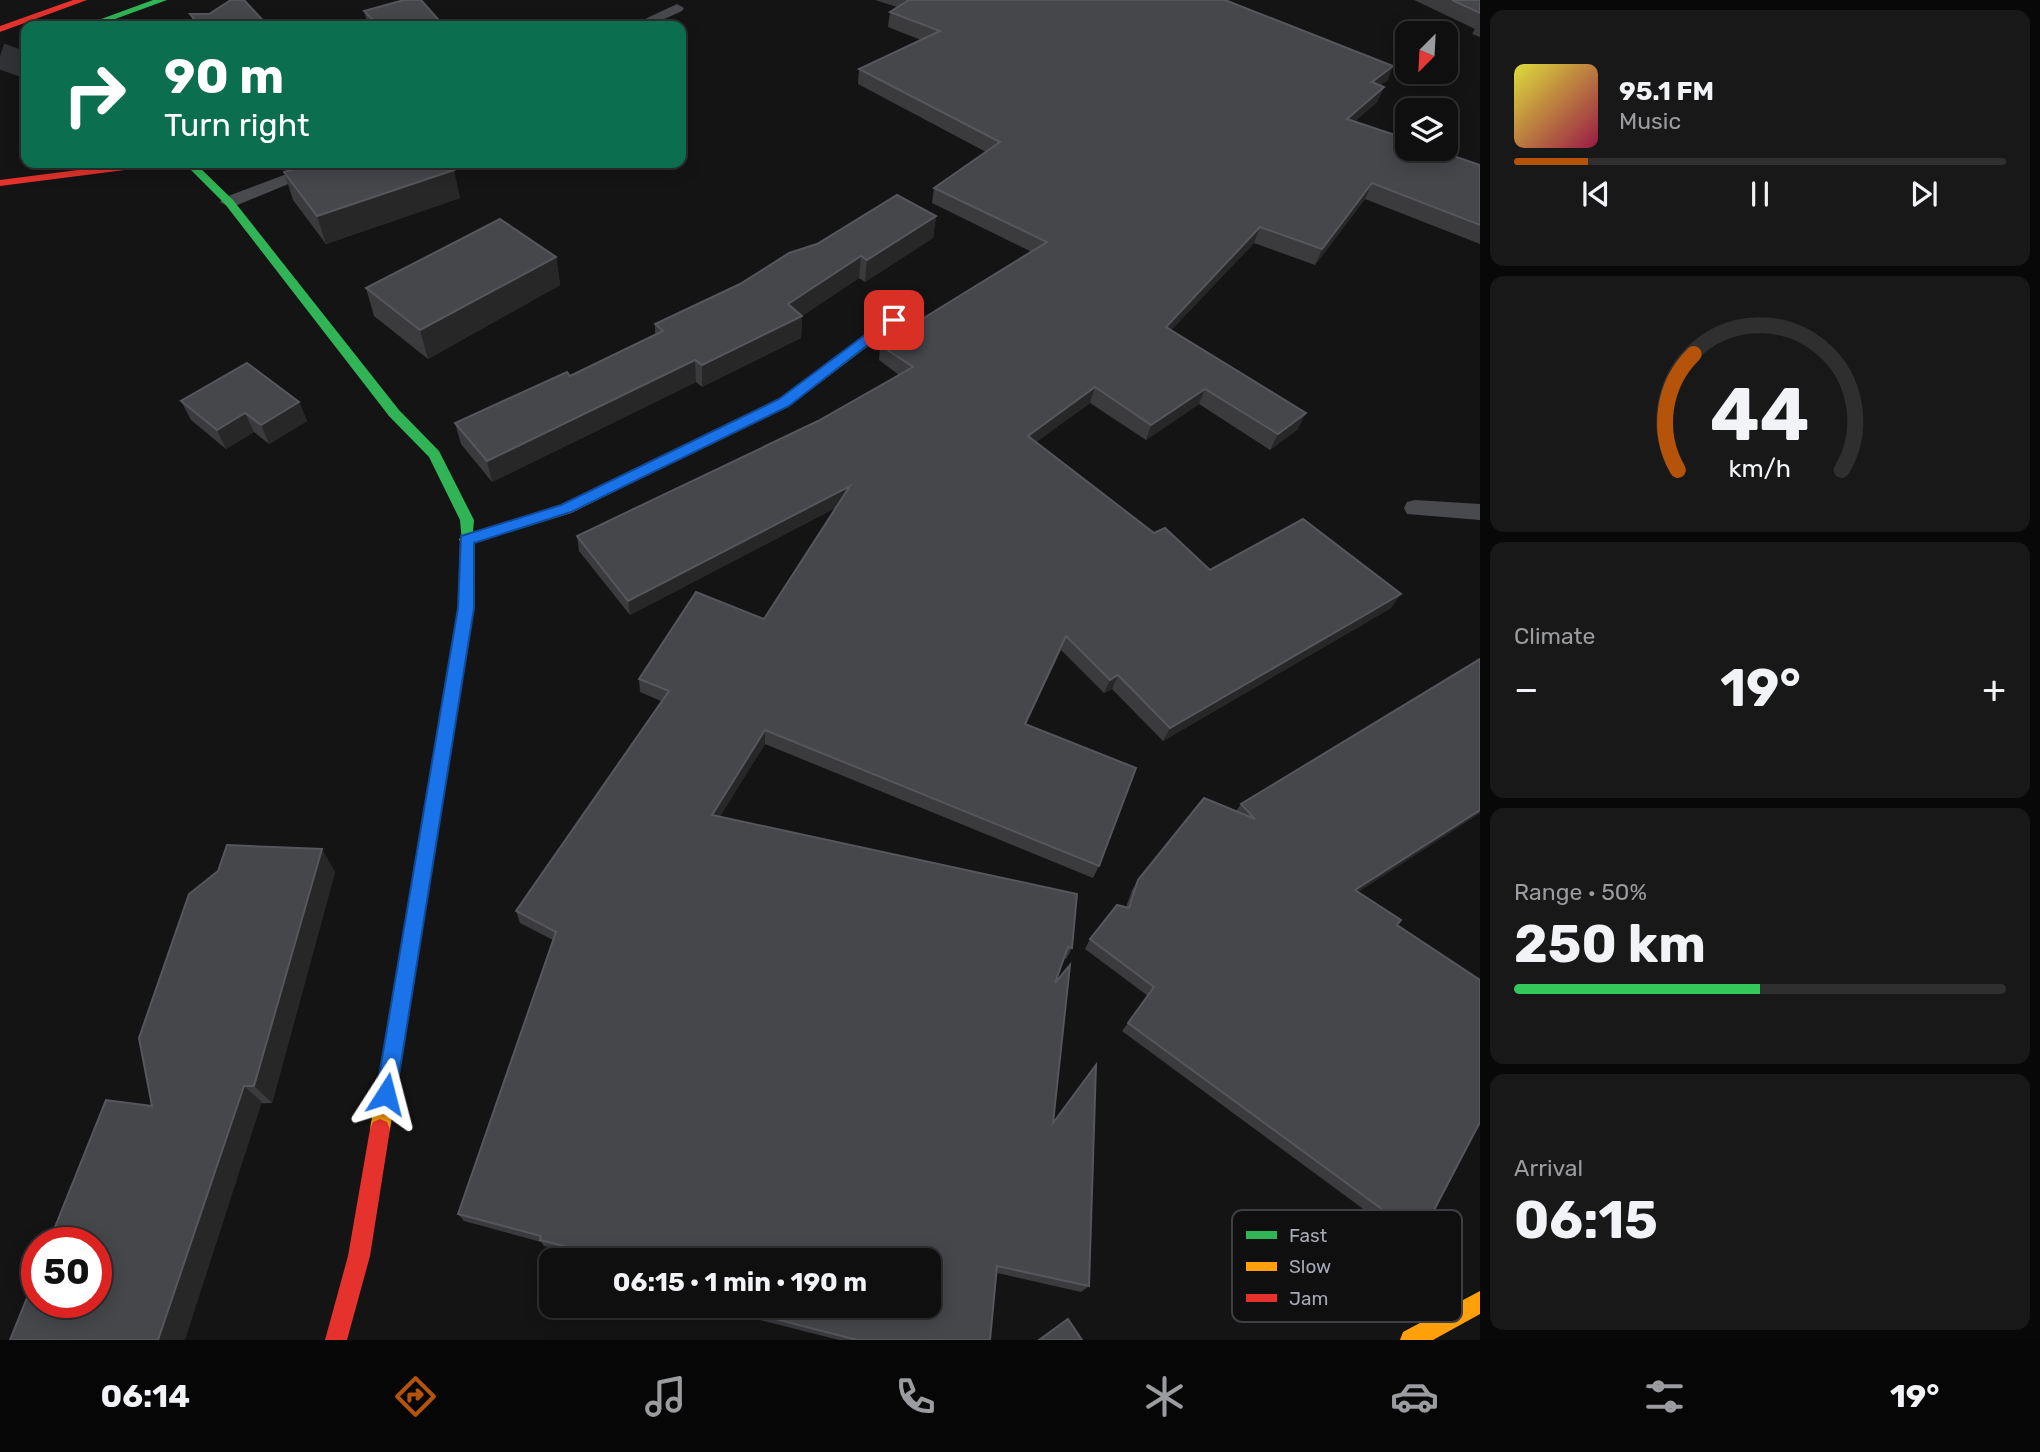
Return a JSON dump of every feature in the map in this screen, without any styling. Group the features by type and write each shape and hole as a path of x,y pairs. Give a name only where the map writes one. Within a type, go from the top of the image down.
{"main road":[{"path":"23,21 82,0"},
{"path":"101,21 162,0"},
{"path":"0,29 21,22"},
{"path":"0,183 117,168"},
{"path":"194,168 229,202 394,412 434,454 467,520 466,608 455,677 359,1256 336,1340"},
{"path":"467,540 566,509 784,402 894,320"},
{"path":"1462,1312 1480,1302"},
{"path":"1411,1340 1444,1322"}],"lane":[{"path":"649,21 677,8"},
{"path":"229,202 318,168"},
{"path":"1415,508 1480,512"}],"building":[{"path":"231,0 244,0 263,21 196,21 190,14 209,14"},
{"path":"404,0 421,0 440,21 370,21 373,20 364,11"},
{"path":"909,0 1225,0 1393,66 1372,82 1384,87 1347,119 1395,135 1395,161 1458,161 1458,158 1480,165 1480,225 1372,183 1322,249 1260,227 1166,327 1306,413 1278,434 1205,389 1151,425 1095,387 1028,436 1154,533 1165,528 1210,570 1303,519 1401,594 1170,728 1118,675 1110,680 1066,636 1025,724 1136,768 1099,866 765,730 712,815 1077,894 1072,948 1068,947 1055,983 1070,965 1053,1123 1096,1065 1089,1286 997,1266 990,1340 857,1340 772,1318 941,1318 941,1248 572,1248 540,1240 541,1236 458,1214 556,932 516,911 669,691 639,679 696,592 764,619 850,486 628,601 577,536 818,421 913,367 880,345 1047,242 934,188 1000,142 859,69 940,31 890,12"},
{"path":"1452,0 1480,0 1480,13"},
{"path":"297,168 454,170 317,216 284,172"},
{"path":"897,195 936,216 867,260 861,256 788,304 802,316 702,365 695,360 487,461 455,423 567,372 570,376 663,331 655,324 740,284 789,253 817,244"},
{"path":"500,219 556,257 420,330 366,288"},
{"path":"247,363 299,402 261,425 245,413 217,430 181,401"},
{"path":"1480,659 1480,810 1355,890 1401,920 1397,925 1480,980 1480,1122 1434,1210 1383,1210 1128,1023 1154,987 1090,939 1117,905 1129,908 1138,880 1204,798 1255,819 1241,804"},
{"path":"227,845 322,849 254,1086 244,1086 158,1340 10,1340 21,1313 21,1318 112,1318 112,1227 55,1227 106,1100 152,1106 139,1038 189,894 218,871"},
{"path":"1068,1319 1082,1340 1039,1340"}],"tunnel":[{"path":"0,56 21,63"}],"traffic: fast":[{"path":"101,21 162,0"},
{"path":"194,168 229,202 394,413 434,454 467,520 467,539"},
{"path":"816,379 894,320"}],"traffic: slow":[{"path":"466,540 566,509 784,402 816,379"},
{"path":"380,1129 433,809"},
{"path":"1462,1312 1480,1302"},
{"path":"1411,1340 1444,1322"}],"traffic: jam":[{"path":"23,21 82,0"},
{"path":"0,29 21,22"},
{"path":"0,183 117,168"},
{"path":"433,809 466,608 467,539"},
{"path":"336,1340 359,1256 380,1129"}],"route":[{"path":"386,1094 466,608 467,540 566,509 696,442 784,402 894,320"}]}
